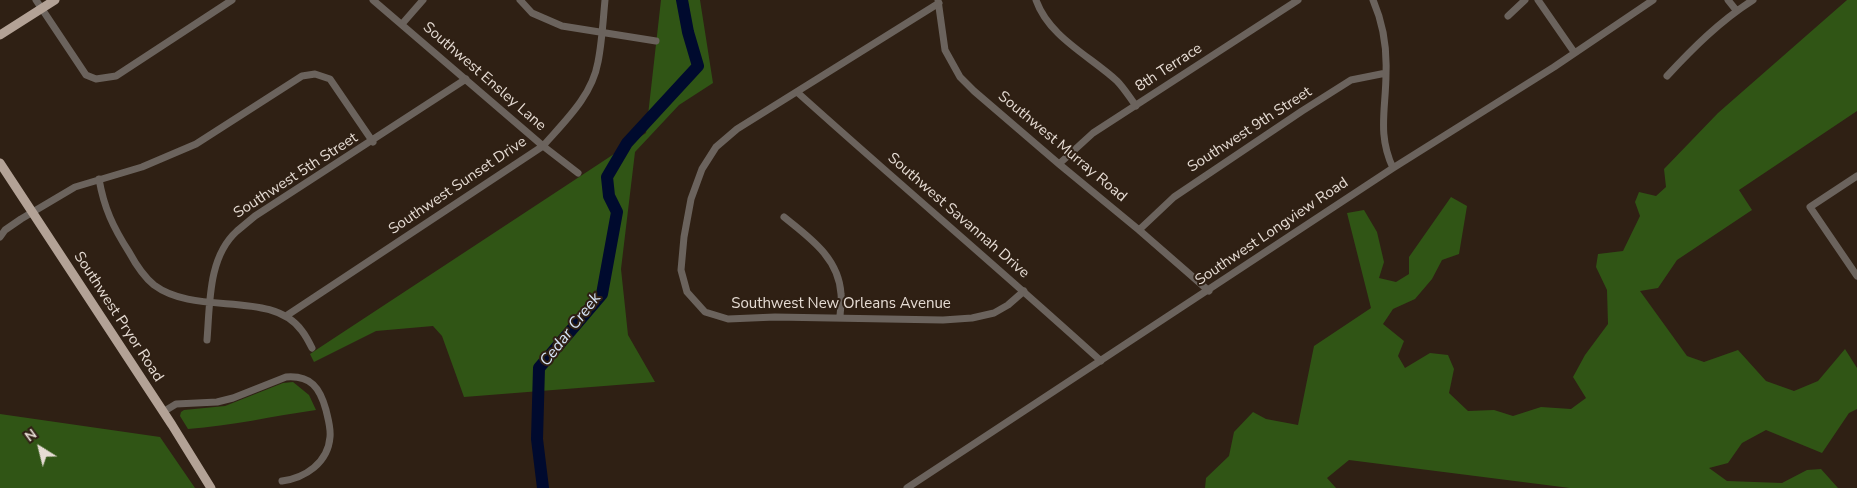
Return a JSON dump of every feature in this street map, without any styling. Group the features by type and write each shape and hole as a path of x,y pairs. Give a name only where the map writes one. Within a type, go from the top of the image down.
{"main road":[{"path":"0,36 55,0"},
{"name":"Southwest Pryor Road","path":"0,162 172,424 211,488"}],"street":[{"path":"36,0 86,75 96,79 116,76 232,0"},
{"name":"Southwest Ensley Lane","path":"373,0 543,146 578,173"},
{"path":"402,24 423,0"},
{"path":"520,0 532,13 562,26 656,41"},
{"name":"Southwest Sunset Drive","path":"286,316 543,146 576,110 590,85 598,64 606,0"},
{"path":"1036,0 1048,22 1076,50 1118,82 1136,106"},
{"name":"8th Terrace","path":"1059,164 1093,133 1298,0"},
{"path":"1373,0 1378,11 1385,42 1386,73 1383,137 1386,154 1393,168"},
{"path":"1508,16 1524,0"},
{"path":"1538,0 1574,52"},
{"name":"Southwest Longview Road","path":"907,488 1209,291 1393,168 1494,106 1653,0"},
{"path":"1728,0 1736,10"},
{"path":"1667,76 1698,43 1736,10 1753,0"},
{"name":"Southwest New Orleans Avenue","path":"938,2 737,129 716,147 702,169 691,198 684,237 681,270 687,292 705,312 728,319 775,317 943,320 994,314 1024,291"},
{"name":"Southwest Murray Road","path":"938,2 945,50 960,77 1209,291"},
{"name":"Southwest 9th Street","path":"1139,230 1174,197 1302,111 1351,80 1386,73"},
{"path":"0,237 13,224 32,211 75,187 142,167 196,144 302,76 315,74 330,79 373,142"},
{"name":"Southwest 5th Street","path":"207,340 213,277 222,251 236,232 256,216 373,142 466,79"},
{"name":"Southwest Savannah Drive","path":"797,92 1101,361"},
{"path":"1857,176 1810,207 1857,276"},
{"path":"99,179 102,198 110,220 137,265 153,285 176,297 210,303 270,309 286,316 302,330 312,348"},
{"path":"784,217 818,244 837,273 841,294 840,318"},
{"path":"163,412 176,404 217,402 233,398 286,377 294,376 308,381 322,396 330,426 329,441 322,458 313,469 300,477 282,481"}],"green space":[{"path":"661,0 700,0 713,83 679,105 635,152 621,269 628,335 655,382 464,397 442,336 433,326 376,331 314,362 310,354 646,133"},
{"path":"1847,0 1857,0 1857,111 1739,190 1752,210 1677,260 1658,288 1640,291 1687,356 1704,362 1738,350 1766,381 1794,391 1818,381 1845,349 1857,368 1857,409 1849,413 1822,453 1766,430 1742,443 1728,463 1709,468 1727,481 1782,483 1807,470 1821,469 1838,488 1570,488 1349,460 1327,478 1336,488 1205,488 1206,478 1229,456 1234,432 1253,412 1266,419 1298,425 1314,346 1371,308 1347,213 1364,210 1377,232 1384,262 1379,278 1396,282 1409,274 1409,257 1451,197 1467,206 1459,254 1442,260 1432,279 1415,299 1393,309 1383,324 1404,341 1398,356 1405,368 1430,353 1448,355 1454,369 1449,393 1468,411 1494,410 1513,416 1541,407 1571,409 1586,398 1573,377 1585,355 1608,324 1607,290 1596,267 1598,254 1623,251 1640,216 1635,202 1639,192 1656,196 1666,187 1664,169 1718,113"},
{"path":"293,382 309,395 316,410 188,429 180,416 184,410 225,406 283,383"},
{"path":"0,414 160,437 195,488 0,488"}],"waterway":[{"name":"Cedar Creek","path":"543,488 537,439 539,368 602,294 617,212 609,196 607,177 627,143 698,66 688,32 682,0"}]}
